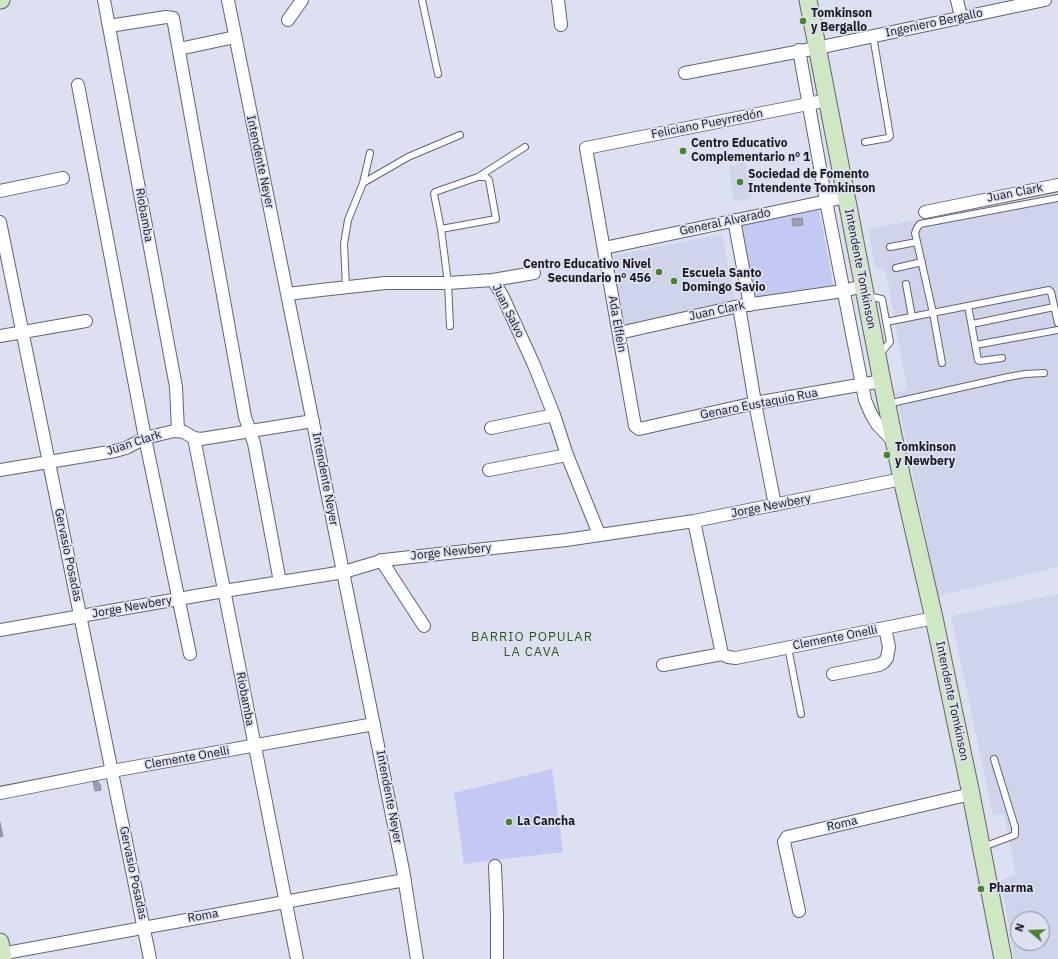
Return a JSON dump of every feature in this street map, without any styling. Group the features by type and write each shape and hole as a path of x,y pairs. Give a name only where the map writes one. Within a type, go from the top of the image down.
{"street":[{"name":"Riobamba","path":"104,0 176,387 178,431"},
{"name":"Intendente Neyer","path":"228,0 405,880 417,959"},
{"path":"288,20 302,0"},
{"path":"558,0 561,25"},
{"name":"Intendente Tomkinson","path":"808,0 882,381 971,794 1003,959"},
{"path":"957,0 961,17"},
{"name":"Ingeniero Bergallo","path":"685,73 799,50 817,48 1045,0"},
{"path":"109,26 166,17 173,18 244,416 254,443 280,582"},
{"path":"179,49 235,37"},
{"name":"Intendente Tomkinson","path":"799,50 810,104 826,201 865,400 877,424 896,444"},
{"path":"78,85 145,438 190,654"},
{"name":"Feliciano Pueyrredón","path":"586,148 828,100"},
{"name":"Ada Elflein","path":"586,148 637,429"},
{"path":"0,191 63,178"},
{"name":"Juan Clark","path":"925,212 1058,185"},
{"name":"General Alvarado","path":"604,248 846,197"},
{"path":"734,220 755,403 775,505"},
{"name":"Gervasio Posadas","path":"0,222 150,959"},
{"path":"493,280 534,273"},
{"name":"Juan Salvo","path":"288,294 386,283 448,283 493,280 502,295 534,365 554,415 567,455 599,534"},
{"name":"Juan Clark","path":"619,333 744,305 843,291 864,290"},
{"path":"0,336 86,321"},
{"name":"Genaro Eustaquio Rua","path":"637,429 755,403 882,381"},
{"path":"491,428 554,415"},
{"name":"Juan Clark","path":"0,470 115,451 126,448 145,438 174,431 184,432 194,438 201,439 313,421"},
{"name":"Riobamba","path":"194,438 297,959"},
{"path":"489,470 567,455"},
{"name":"Jorge Newbery","path":"0,630 224,591 344,572 381,560 566,540 694,521 902,479"},
{"path":"663,665 722,654 694,521"},
{"path":"381,560 424,626"},
{"name":"Clemente Onelli","path":"722,654 728,657 736,658 934,618"},
{"path":"834,674 879,665 884,662 887,658 889,647 885,628"},
{"name":"Clemente Onelli","path":"0,793 112,771 374,724"},
{"name":"Roma","path":"799,911 784,842 787,837 971,794"},
{"path":"495,866 497,959"},
{"name":"Roma","path":"1,952 405,880"}],"lane":[{"path":"422,0 438,74"},
{"path":"865,142 888,138 890,136 873,36"},
{"path":"363,183 408,157 460,135"},
{"path":"450,326 448,283 441,229 434,194 435,192 478,177 525,147"},
{"path":"346,287 344,244 348,220 363,183 370,153"},
{"path":"441,229 496,219 489,180 486,177 478,177"},
{"path":"942,363 933,312 915,233 917,228 920,224 1058,198"},
{"path":"890,247 917,242"},
{"path":"896,268 922,262"},
{"path":"906,284 912,316"},
{"path":"864,290 882,299 890,342 877,356"},
{"path":"886,322 1049,290 1051,292 1058,323"},
{"path":"968,306 979,361 1002,358"},
{"path":"972,324 1054,307"},
{"path":"975,345 1058,330"},
{"path":"887,404 1008,377 1044,373"},
{"path":"788,647 801,714"},
{"path":"981,847 1016,835 1015,827 994,760"}],"shaded area":[{"name":"Sociedad de Fomento Intendente Tomkinson","path":"745,162 752,198 734,202 729,166"},
{"path":"1058,194 1058,567 938,596 896,393 907,389 886,273 875,266 868,229"},
{"path":"819,210 834,288 745,305 730,227"},
{"name":"Escuela Santo Domingo Savio","path":"722,234 736,307 626,329 612,256"},
{"path":"1058,594 1058,959 1014,959 1013,951 1050,951 1050,911 1010,911 1010,935 1001,880 1016,875 1004,814 993,815 951,616"},
{"name":"La Cancha","path":"552,769 563,852 464,864 454,793"}],"building":[{"path":"802,218 803,225 793,226 792,219"},
{"path":"93,781 97,781 100,784 101,790 95,791"},
{"path":"0,823 3,836 0,837"}],"place":[{"name":"Tomkinson y Bergallo","path":"803,21"},
{"name":"Centro Educativo Complementario nº 1","path":"683,151"},
{"name":"Sociedad de Fomento Intendente Tomkinson","path":"740,182"},
{"name":"Centro Educativo Nivel Secundario nº 456","path":"659,272"},
{"name":"Escuela Santo Domingo Savio","path":"674,281"},
{"name":"Tomkinson y Newbery","path":"887,455"},
{"name":"La Cancha","path":"509,822"},
{"name":"Pharma","path":"981,889"}],"district":[{"name":"BARRIO POPULAR LA CAVA","path":"532,644"}]}
